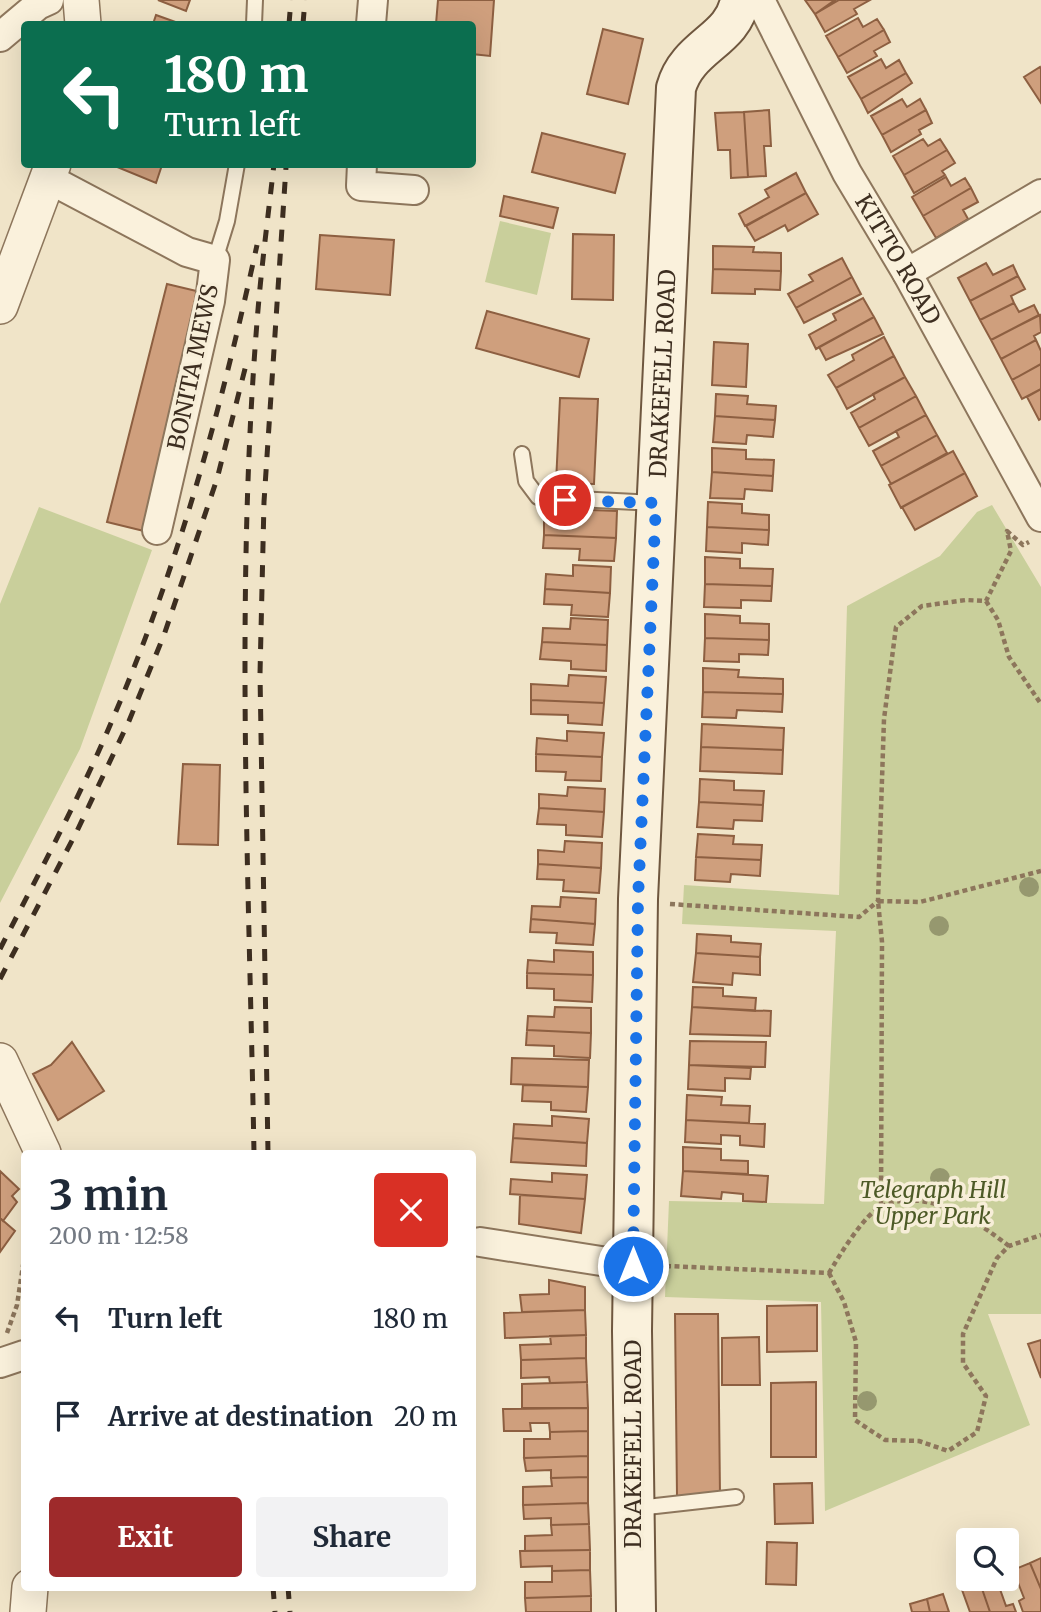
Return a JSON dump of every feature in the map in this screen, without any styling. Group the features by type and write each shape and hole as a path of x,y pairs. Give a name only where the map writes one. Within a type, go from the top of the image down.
{"main road":[{"name":"DRAKEFELL ROAD","path":"636,1612 633,1509 633,1266 638,899 676,88 686,63 731,25 740,0"}],"street":[{"path":"0,37 38,5 49,0"},
{"path":"81,0 83,21"},
{"path":"371,21 373,0"},
{"name":"KITTO ROAD","path":"760,0 847,173 907,274 1037,528"},
{"path":"362,168 361,186 414,190"},
{"path":"0,306 8,267 51,172"},
{"name":"BONITA MEWS","path":"51,172 187,252 215,260 210,301 157,530"},
{"path":"907,274 1041,194"},
{"path":"0,1061 42,1150"},
{"path":"480,1242 633,1266"},
{"path":"28,1612 30,1591"}],"lane":[{"path":"254,21 256,0"},
{"path":"215,260 227,221 236,168"},
{"path":"522,454 526,481 538,497 656,503"},
{"path":"633,1509 736,1497"}],"path":[{"path":"986,601 1012,551 1007,531 1023,545 1037,528"},
{"path":"881,1206 882,942 878,901 884,719 895,627 922,606 966,600 986,601"},
{"path":"986,601 998,620 1009,657 1041,704"},
{"path":"638,899 859,917 878,901 920,902 1041,871"},
{"path":"829,1273 841,1251 881,1206 918,1199 972,1218 1009,1247"},
{"path":"829,1273 844,1302 856,1342 855,1420 885,1440 919,1441 948,1451 977,1432 986,1396 963,1363 963,1334 997,1258 1009,1247 1041,1235"},
{"path":"633,1266 829,1273"},
{"path":"10,1358 8,1324 17,1305 21,1279"}],"green space":[{"path":"500,221 551,233 537,295 485,282"},
{"name":"Telegraph Hill Upper Park","path":"992,505 1041,587 1041,1314 988,1314 1030,1425 825,1511 821,1302 665,1297 669,1201 824,1204 836,931 682,924 684,885 839,895 847,606 940,556 977,512"},
{"path":"39,507 152,550 80,749 0,903 0,604"}],"building":[{"path":"158,0 190,0 186,11"},
{"path":"438,0 494,0 490,56 476,54 476,21 436,21"},
{"path":"805,0 835,0 815,14"},
{"path":"839,0 870,0 854,9 857,14 825,32 815,14"},
{"path":"156,15 173,21 154,21"},
{"path":"858,18 863,27 877,19 884,30 838,57 826,36"},
{"path":"603,29 643,39 628,104 587,94"},
{"path":"884,30 890,42 874,51 877,56 847,73 838,57"},
{"path":"881,59 886,68 899,60 906,73 861,99 848,77"},
{"path":"1040,67 1041,69 1041,103 1024,77"},
{"path":"906,73 912,83 868,113 861,99"},
{"path":"902,99 907,107 920,99 926,110 882,135 871,116"},
{"path":"769,110 771,146 764,146 766,176 748,177 744,112"},
{"path":"926,110 932,123 919,130 921,134 891,152 882,135"},
{"path":"744,112 748,177 731,178 730,150 718,150 715,113"},
{"path":"542,133 625,154 615,193 532,172"},
{"path":"923,139 928,146 940,139 947,150 904,175 893,156"},
{"path":"947,150 955,163 942,171 945,175 914,193 904,175"},
{"path":"120,168 161,168 156,183"},
{"path":"796,173 806,193 745,226 739,214 769,197 765,190"},
{"path":"946,177 951,186 965,178 971,188 923,216 912,197"},
{"path":"971,188 978,202 963,210 968,219 936,238 923,216"},
{"path":"806,193 818,214 788,231 785,225 755,241 746,226"},
{"path":"504,196 558,208 553,228 500,216"},
{"path":"573,234 614,235 613,300 572,299"},
{"path":"320,235 394,240 390,295 316,289"},
{"path":"713,246 754,247 753,252 781,253 781,271 713,269"},
{"path":"842,258 852,277 796,308 788,294 813,281 809,275"},
{"path":"986,263 993,275 1013,265 1018,276 970,301 958,278"},
{"path":"713,269 781,271 780,290 755,289 755,294 712,293"},
{"path":"1018,276 1025,289 1011,296 1014,303 980,320 970,301"},
{"path":"852,277 861,294 804,323 796,308"},
{"path":"167,284 209,294 148,532 107,522"},
{"path":"863,298 874,317 816,349 809,335 836,320 833,314"},
{"path":"1014,303 1019,312 1034,305 1039,315 991,340 980,320"},
{"path":"487,311 589,339 579,377 476,348"},
{"path":"1040,315 1041,332 1034,336 1036,340 1001,359 991,340"},
{"path":"874,317 883,334 826,360 819,347"},
{"path":"884,337 894,356 836,388 828,375 854,360 852,355"},
{"path":"1036,340 1041,351 1041,364 1012,380 1001,359"},
{"path":"714,342 748,344 746,387 712,385"},
{"path":"894,356 905,377 847,409 836,388"},
{"path":"1041,364 1041,389 1022,399 1012,380"},
{"path":"905,377 916,396 859,428 851,413 875,399 873,394"},
{"path":"1041,389 1041,419 1039,420 1027,397"},
{"path":"716,394 748,396 747,404 776,406 775,420 715,416"},
{"path":"916,396 926,415 869,446 859,428"},
{"path":"560,398 598,399 594,484 556,483"},
{"path":"926,415 937,435 881,466 873,451 899,437 896,431"},
{"path":"715,416 775,420 773,437 747,435 746,444 713,442"},
{"path":"937,435 947,453 891,484 881,466"},
{"path":"712,448 746,450 746,459 774,460 773,476 712,472"},
{"path":"953,451 965,473 901,508 889,485"},
{"path":"712,472 773,476 772,491 745,489 744,499 710,498"},
{"path":"965,473 977,496 915,530 902,507"},
{"path":"708,502 742,504 742,513 769,515 769,530 707,527"},
{"path":"564,509 617,511 616,538 544,535 544,518 564,519"},
{"path":"707,527 769,530 768,545 742,543 742,553 706,551"},
{"path":"544,535 616,538 614,561 579,560 580,549 543,548"},
{"path":"705,557 740,559 740,568 773,569 772,586 705,584"},
{"path":"573,565 611,567 610,593 545,589 546,574 573,576"},
{"path":"705,584 772,586 771,601 741,600 741,608 704,607"},
{"path":"545,589 610,593 608,617 571,615 572,605 544,604"},
{"path":"705,614 740,616 740,623 769,624 769,640 705,638"},
{"path":"571,618 608,620 607,645 542,642 543,628 570,629"},
{"path":"705,638 769,640 768,655 739,654 739,662 704,661"},
{"path":"542,642 607,645 606,671 571,669 571,661 540,659"},
{"path":"703,668 739,670 738,677 783,679 783,694 703,692"},
{"path":"569,675 606,677 604,703 531,700 531,684 568,686"},
{"path":"703,692 783,694 782,712 737,710 736,718 702,717"},
{"path":"531,700 604,703 602,725 568,723 568,715 531,714"},
{"path":"702,724 784,728 783,750 701,747"},
{"path":"567,731 604,733 602,757 536,754 537,738 567,741"},
{"path":"701,747 783,750 782,774 700,771"},
{"path":"536,754 602,757 601,781 565,780 566,772 536,771"},
{"path":"183,764 220,765 218,845 178,844"},
{"path":"700,779 734,781 734,790 764,791 763,805 699,802"},
{"path":"568,787 605,789 604,812 539,808 539,794 567,796"},
{"path":"699,802 763,805 762,821 734,820 733,829 697,827"},
{"path":"539,808 604,812 602,837 566,835 566,825 537,824"},
{"path":"698,834 734,836 733,844 762,845 761,860 696,857"},
{"path":"565,841 602,843 601,868 538,864 538,850 564,852"},
{"path":"696,857 761,860 760,876 731,874 730,882 695,880"},
{"path":"538,864 601,868 599,893 563,891 564,880 537,879"},
{"path":"561,897 596,899 595,924 531,919 532,906 560,907"},
{"path":"531,919 595,924 593,945 556,943 557,933 530,932"},
{"path":"697,934 731,936 731,942 761,944 760,957 696,953"},
{"path":"554,950 593,952 593,975 527,973 528,960 554,962"},
{"path":"696,953 760,957 760,975 733,973 732,985 693,982"},
{"path":"527,973 593,975 592,1002 554,1000 554,989 527,988"},
{"path":"693,987 723,988 723,996 756,998 755,1011 692,1007"},
{"path":"555,1007 591,1008 591,1033 527,1030 528,1016 554,1017"},
{"path":"692,1007 771,1011 770,1036 690,1034"},
{"path":"527,1030 591,1033 590,1058 554,1056 554,1046 526,1045"},
{"path":"690,1041 766,1042 765,1067 689,1065"},
{"path":"72,1042 104,1091 58,1120 33,1074 51,1065"},
{"path":"512,1058 589,1060 588,1087 511,1084"},
{"path":"689,1065 751,1068 750,1079 725,1078 725,1091 688,1089"},
{"path":"523,1085 588,1087 586,1112 551,1110 551,1102 522,1101"},
{"path":"687,1095 722,1097 721,1105 750,1106 749,1123 686,1120"},
{"path":"552,1116 589,1119 587,1143 513,1138 514,1124 552,1126"},
{"path":"686,1120 765,1124 764,1147 740,1145 740,1136 721,1135 721,1144 685,1142"},
{"path":"513,1138 587,1143 586,1166 511,1162"},
{"path":"683,1147 721,1149 721,1160 748,1161 748,1174 683,1171"},
{"path":"0,1171 19,1189 12,1196 17,1202 3,1221 0,1218"},
{"path":"683,1171 768,1176 766,1202 743,1201 743,1194 722,1192 721,1199 681,1196"},
{"path":"552,1173 587,1175 585,1199 510,1194 511,1179 552,1182"},
{"path":"520,1195 585,1199 581,1233 519,1224"},
{"path":"0,1218 15,1231 0,1252"},
{"path":"549,1280 585,1287 585,1310 522,1312 520,1295 549,1294"},
{"path":"817,1305 817,1351 767,1352 767,1306"},
{"path":"585,1310 586,1335 505,1338 504,1313"},
{"path":"675,1314 718,1314 720,1496 677,1496"},
{"path":"586,1335 586,1358 521,1360 520,1345 551,1344 550,1336"},
{"path":"759,1337 760,1385 722,1385 722,1338"},
{"path":"1041,1340 1041,1378 1028,1344"},
{"path":"586,1358 587,1382 550,1383 549,1377 521,1378 521,1360"},
{"path":"587,1382 588,1408 522,1408 522,1384"},
{"path":"816,1382 816,1457 771,1457 771,1383"},
{"path":"588,1408 588,1431 550,1432 549,1423 530,1423 531,1431 504,1431 503,1409"},
{"path":"588,1431 588,1456 524,1458 524,1439 550,1439 550,1432"},
{"path":"588,1456 588,1477 551,1478 551,1470 526,1471 524,1458"},
{"path":"588,1477 588,1503 523,1505 523,1487 552,1486 551,1478"},
{"path":"812,1483 813,1523 775,1524 774,1484"},
{"path":"588,1503 589,1524 551,1525 551,1518 524,1519 523,1505"},
{"path":"589,1524 590,1550 525,1551 525,1536 552,1535 551,1525"},
{"path":"767,1542 797,1543 796,1585 766,1584"},
{"path":"590,1550 590,1570 552,1571 552,1566 521,1567 520,1551"},
{"path":"1041,1558 1041,1589 1030,1563"},
{"path":"1030,1563 1041,1589 1041,1612 1023,1612 1019,1601 1024,1598 1019,1585 1019,1568"},
{"path":"590,1570 591,1596 525,1598 525,1582 552,1582 552,1571"},
{"path":"962,1591 983,1591 990,1612 970,1612"},
{"path":"983,1591 1001,1591 1006,1606 1013,1604 1016,1612 990,1612"},
{"path":"943,1594 949,1612 930,1612 927,1599"},
{"path":"591,1596 591,1612 526,1612 525,1598"},
{"path":"927,1599 930,1612 912,1612 910,1604"}],"railway":[{"path":"289,21 291,0"},
{"path":"303,21 305,0"},
{"path":"254,1150 245,738 247,529 257,322 274,168"},
{"path":"268,1150 260,674 264,502 286,168"},
{"path":"0,949 101,746 159,601 214,425 257,245"},
{"path":"0,979 77,831 129,721 164,635 217,479 248,357"},
{"path":"273,1591 275,1612"},
{"path":"288,1591 290,1612"}],"route":[{"path":"565,500 656,503 638,899 633,1266"}]}
